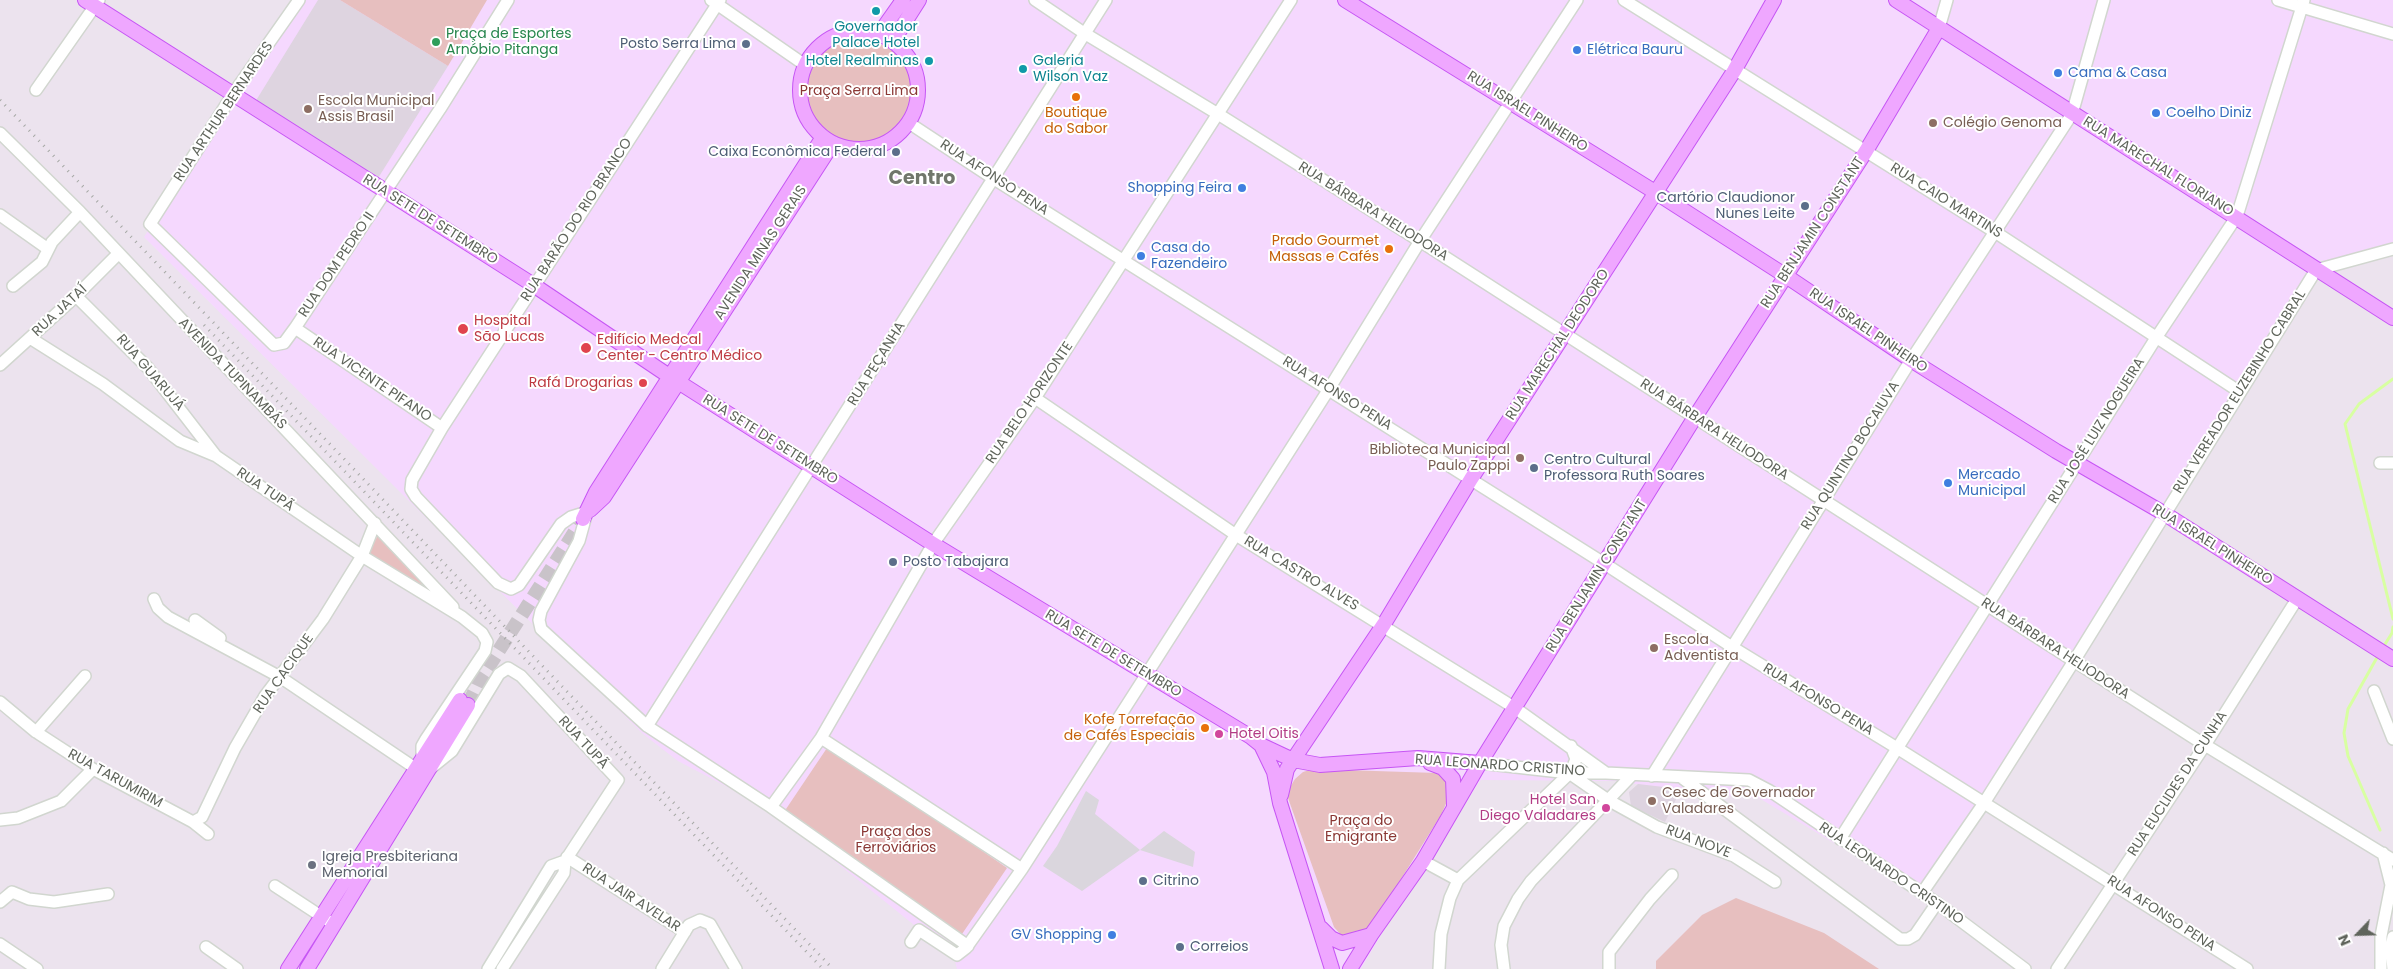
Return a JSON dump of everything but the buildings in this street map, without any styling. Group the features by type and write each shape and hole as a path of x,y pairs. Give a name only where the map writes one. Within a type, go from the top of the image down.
{"main road":[{"path":"880,34 903,0"},
{"path":"893,41 919,0"},
{"name":"RUA ISRAEL PINHEIRO","path":"1345,0 1655,192 1786,276 1911,360 2076,464 2165,514 2392,658"},
{"name":"RUA MARECHAL DEODORO","path":"1293,760 1384,624 1471,479 1734,71 1774,0"},
{"name":"RUA MARECHAL FLORIANO","path":"1896,0 2393,318"},
{"name":"RUA SETE DE SETEMBRO","path":"93,2 385,192 535,286 673,379 933,544 1146,675 1242,730 1260,745 1274,772 1280,803 1332,969"},
{"name":"RUA BENJAMIN CONSTANT","path":"1350,969 1371,934 1423,861 1480,763 1695,417 1866,152 1938,28"},
{"path":"862,30 880,34 893,41 904,51 913,64 918,79 916,109 909,123 898,135 885,144 869,149 853,149 828,140 809,122 801,104 800,84 805,65 821,44 844,32 862,30"},
{"name":"AVENIDA MINAS GERAIS","path":"585,515 596,492 673,379 828,140"},
{"path":"288,969 321,916 464,703"},
{"path":"1260,745 1293,760 1283,781 1280,803"},
{"path":"1418,758 1443,768 1453,779 1454,804 1448,820"},
{"name":"RUA LEONARDO CRISTINO","path":"1293,760 1320,765 1418,758 1480,763"},
{"path":"308,969 335,925 422,765"},
{"path":"1318,925 1331,938 1339,942 1371,934"}],"street":[{"name":"RUA ARTHUR BERNARDES","path":"295,328 280,345 269,343 208,279 150,224 233,94 299,0"},
{"name":"RUA DOM PEDRO II","path":"295,328 508,0"},
{"name":"RUA BÁRBARA HELIODORA","path":"1035,0 1084,33 1218,114 1420,241 2205,745 2393,860"},
{"name":"RUA PEÇANHA","path":"647,726 1106,0"},
{"name":"RUA BELO HORIZONTE","path":"772,807 821,738 933,544 1035,398 1291,0"},
{"path":"911,942 918,930 957,955 968,946 1022,869 1329,389 1509,101 1576,0"},
{"name":"RUA CAIO MARTINS","path":"1624,0 1734,71 1995,232 2240,392"},
{"name":"RUA BENJAMIN CONSTANT","path":"1938,28 1947,0"},
{"name":"RUA QUINTINO BOCAIUVA","path":"1652,776 1911,360 2072,114 2104,0"},
{"path":"2278,0 2303,4 2393,34"},
{"path":"716,1 805,65"},
{"name":"RUA BARÃO DO RIO BRANCO","path":"585,515 570,517 561,524 519,585 511,589 498,584 416,497 411,483 442,428 535,286 716,1"},
{"path":"36,90 93,2"},
{"name":"RUA JOSÉ LUIZ NOGUEIRA","path":"1840,839 2156,338 2236,216 2303,4"},
{"name":"RUA AFONSO PENA","path":"909,123 994,179 1124,259 1605,564 1732,647 2113,883 2247,969"},
{"name":"AVENIDA TUPINAMBÁS","path":"0,133 80,212 462,617"},
{"path":"13,286 42,262 48,249 80,212"},
{"path":"0,215 48,249"},
{"path":"2316,270 2393,249"},
{"name":"RUA JATAÍ","path":"0,365 76,296 118,254"},
{"name":"RUA VEREADOR EUZEBINHO CABRAL","path":"1922,893 1984,803 2074,661 2316,270"},
{"name":"RUA GUARUJÁ","path":"76,296 148,368 216,456"},
{"name":"RUA VICENTE PIFANO","path":"295,328 442,428"},
{"name":"RUA TUPÃ","path":"30,338 103,384 180,441 216,456 362,556 462,617 484,636 486,642 485,651 422,746 422,765 452,752 501,671 505,669 514,670 618,780 566,859"},
{"name":"RUA CASTRO ALVES","path":"1035,398 1236,535 1384,624 1515,708 1606,773"},
{"path":"2380,463 2393,463"},
{"name":"AVENIDA MINAS GERAIS","path":"585,515 579,541 541,611 539,624 544,632 647,726"},
{"name":"RUA CACIQUE","path":"193,822 202,817 235,748 264,696 322,620 362,556 375,524"},
{"path":"154,599 158,608 168,617 280,677 422,765"},
{"name":"RUA EUCLIDES DA CUNHA","path":"2057,969 2205,745 2297,599"},
{"path":"194,620 260,661 268,671"},
{"path":"36,732 85,676"},
{"path":"2374,691 2393,739"},
{"name":"RUA TARUMIRIM","path":"0,702 36,732 93,770 193,822 208,834"},
{"path":"647,726 772,807 968,946"},
{"path":"821,738 1022,869"},
{"path":"1440,969 1441,934 1450,898 1458,880 1575,766 1576,759 1570,746"},
{"name":"RUA LEONARDO CRISTINO","path":"1480,763 1569,773 1749,780 1770,791 1937,903 2025,969"},
{"path":"0,820 18,818 61,801 93,770"},
{"name":"RUA NOVE","path":"1569,773 1608,800 1657,827 1734,856 1775,882"},
{"path":"1504,969 1501,945 1504,926 1514,906 1531,881 1632,775"},
{"path":"1681,777 1900,939 1908,939 1916,934 1937,903"},
{"path":"2381,969 2381,936 2391,884 2383,853"},
{"path":"488,969 551,866 566,859"},
{"path":"502,969 564,873 566,859"},
{"name":"RUA JAIR AVELAR","path":"566,859 685,932 662,969"},
{"path":"1423,861 1458,880"},
{"path":"1608,969 1609,952 1650,899 1672,875"},
{"path":"275,886 335,925"},
{"path":"0,902 12,892 29,899 54,902 108,894"},
{"path":"685,932 694,922 700,920 707,922 736,969"},
{"path":"2392,969 2391,948 2393,937"},
{"path":"0,944 37,969"},
{"path":"206,947 237,969"}],"shaded area":[{"path":"295,0 2393,0 2393,244 2310,272 1922,896 1759,798 1680,792 1619,781 1481,780 1423,864 1361,969 957,969 954,957 771,810 678,761 643,734 144,237"},
{"path":"318,0 340,0 448,66 375,183 252,107"},
{"name":"Cesec de Governador Valadares","path":"1638,784 1681,789 1665,822 1631,806 1629,792"},
{"path":"1086,791 1099,800 1095,814 1140,850 1082,891 1043,866 1057,846"},
{"path":"1164,831 1195,852 1193,867 1140,850"}],"green space":[{"name":"Praça de Esportes Arnóbio Pitanga","path":"340,0 487,0 448,66"},
{"name":"Praça Serra Lima","path":"859,39 879,43 896,54 907,71 911,91 907,111 896,128 879,139 859,143 839,139 822,128 811,111 807,91 811,71 822,54 839,43"},
{"path":"380,532 450,607 366,556"},
{"name":"Praça dos Ferroviários","path":"829,745 1007,868 962,934 784,812"},
{"name":"Praça do Emigrante","path":"1313,769 1437,773 1443,774 1450,784 1448,799 1441,815 1371,927 1363,935 1342,936 1334,927 1288,798 1289,789 1295,779 1303,772"},
{"path":"1736,898 1824,933 1879,969 1656,969 1656,961 1702,915"}],"waterway":[{"path":"2393,379 2359,404 2345,424 2393,619"},
{"path":"2382,649 2392,633 2393,627"},
{"path":"2379,654 2348,709 2344,733 2348,756 2380,830"}],"tunnel":[{"path":"468,705 480,680 583,519"}],"railway":[{"path":"0,100 833,969"},
{"path":"204,325 823,969"}],"place":[{"name":"Governador Palace Hotel","path":"876,11"},
{"name":"Praça de Esportes Arnóbio Pitanga","path":"436,42"},
{"name":"Posto Serra Lima","path":"746,44"},
{"name":"Elétrica Bauru","path":"1577,50"},
{"name":"Hotel Realminas","path":"929,61"},
{"name":"Galeria Wilson Vaz","path":"1023,69"},
{"name":"Cama & Casa","path":"2058,73"},
{"name":"Boutique do Sabor","path":"1076,97"},
{"name":"Escola Municipal Assis Brasil","path":"308,109"},
{"name":"Coelho Diniz","path":"2156,113"},
{"name":"Colégio Genoma","path":"1933,123"},
{"name":"Caixa Econômica Federal","path":"896,152"},
{"name":"Shopping Feira","path":"1242,188"},
{"name":"Cartório Claudionor Nunes Leite","path":"1805,206"},
{"name":"Prado Gourmet Massas e Cafés","path":"1389,249"},
{"name":"Casa do Fazendeiro","path":"1141,256"},
{"name":"Hospital São Lucas","path":"463,329"},
{"name":"Edifício Medcal Center - Centro Médico","path":"586,348"},
{"name":"Rafá Drogarias","path":"643,383"},
{"name":"Biblioteca Municipal Paulo Zappi","path":"1520,458"},
{"name":"Centro Cultural Professora Ruth Soares","path":"1534,468"},
{"name":"Mercado Municipal","path":"1948,483"},
{"name":"Posto Tabajara","path":"893,562"},
{"name":"Escola Adventista","path":"1654,648"},
{"name":"Kofe Torrefação de Cafés Especiais","path":"1205,728"},
{"name":"Hotel Oitis","path":"1219,734"},
{"name":"Cesec de Governador Valadares","path":"1652,801"},
{"name":"Hotel San Diego Valadares","path":"1606,808"},
{"name":"Igreja Presbiteriana Memorial","path":"312,865"},
{"name":"Citrino","path":"1143,881"},
{"name":"GV Shopping","path":"1112,935"},
{"name":"Correios","path":"1180,947"}],"district":[{"name":"Centro","path":"922,179"}]}
